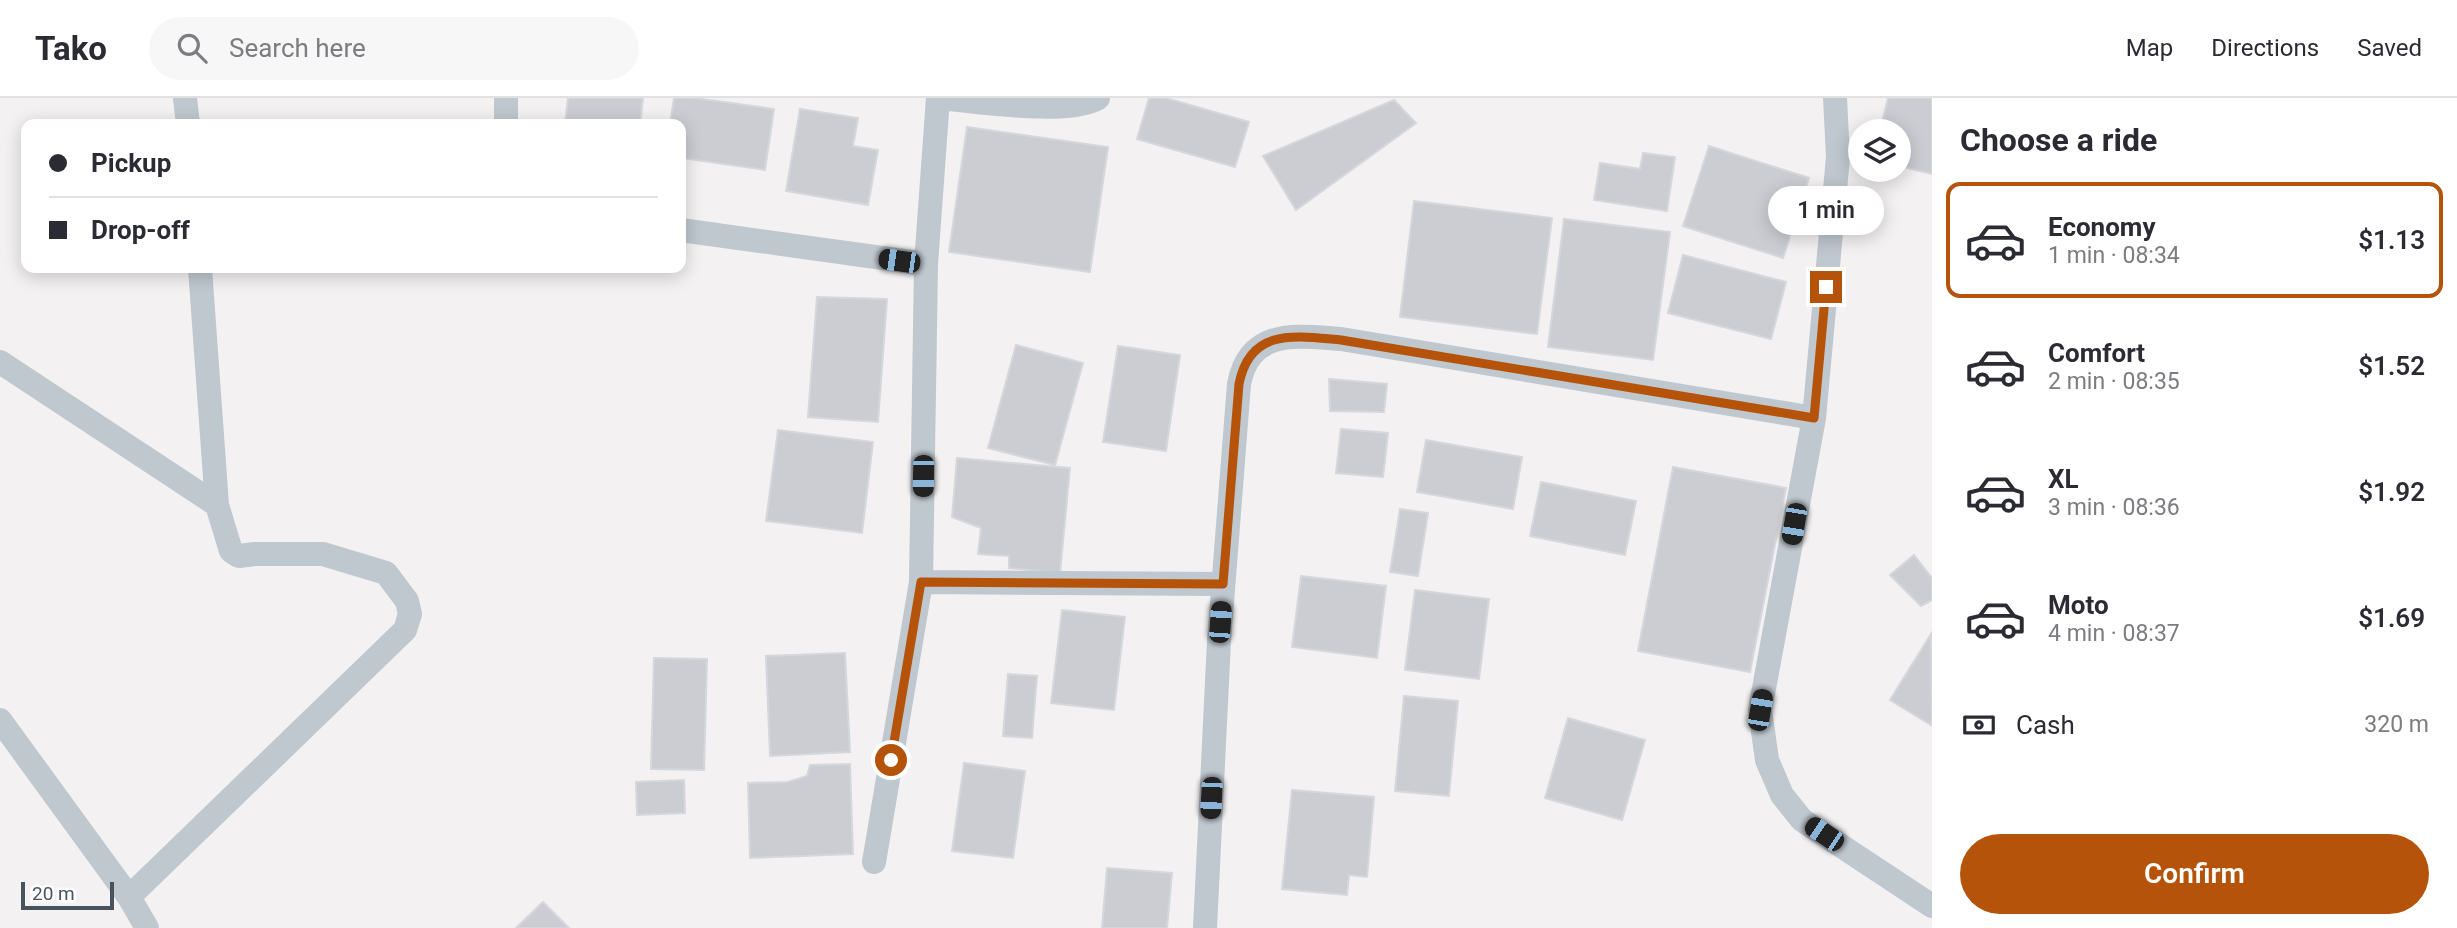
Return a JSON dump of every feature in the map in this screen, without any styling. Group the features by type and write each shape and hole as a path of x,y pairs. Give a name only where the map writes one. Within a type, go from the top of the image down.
{"street":[{"path":"185,98 187,119"},
{"path":"506,98 506,119"},
{"path":"874,862 921,582 926,264 939,98 1063,106 1090,103 1098,98"},
{"path":"1835,98 1838,157 1814,418 1760,710 1767,760 1782,795 1802,820 1932,906"},
{"path":"686,231 926,264"},
{"path":"129,897 405,630 410,614 407,601 386,573 323,554 239,556 231,551 217,505 200,273"},
{"path":"1205,928 1223,584 1239,384 1243,364 1258,349 1270,341 1291,335 1341,340 1814,418"},
{"path":"0,362 217,505"},
{"path":"921,582 1223,584"},
{"path":"0,720 129,897 147,928"}],"building":[{"path":"568,98 643,98 641,119 566,119"},
{"path":"674,98 695,98 774,109 765,170 686,159 686,119 671,119"},
{"path":"1149,98 1166,98 1249,122 1235,167 1137,139"},
{"path":"1888,98 1932,98 1932,174 1911,169 1911,119 1883,119"},
{"path":"1394,100 1416,123 1296,210 1263,156"},
{"path":"800,109 858,118 853,146 878,150 868,205 786,191"},
{"path":"967,127 1108,147 1090,272 949,252"},
{"path":"1709,146 1809,178 1783,258 1683,226"},
{"path":"1643,153 1675,157 1667,211 1594,200 1600,163 1640,169"},
{"path":"1414,201 1552,218 1537,334 1400,317"},
{"path":"1564,219 1670,232 1653,360 1548,347"},
{"path":"1683,255 1786,282 1771,339 1668,313"},
{"path":"817,297 887,299 878,422 808,417"},
{"path":"1016,345 1083,363 1055,465 988,448"},
{"path":"1118,346 1180,355 1166,451 1103,442"},
{"path":"1329,379 1387,384 1384,412 1330,411"},
{"path":"1341,429 1388,433 1383,477 1336,473"},
{"path":"778,430 873,442 862,533 766,521"},
{"path":"1426,440 1522,457 1513,509 1417,492"},
{"path":"957,458 1070,468 1060,573 1009,568 1009,556 978,554 981,528 952,517"},
{"path":"1673,467 1786,488 1750,672 1638,651"},
{"path":"1541,482 1636,501 1625,555 1530,536"},
{"path":"1400,509 1428,513 1418,576 1390,572"},
{"path":"1914,555 1932,578 1932,600 1921,606 1890,575"},
{"path":"1301,576 1386,586 1377,658 1292,647"},
{"path":"1415,590 1489,599 1479,679 1405,670"},
{"path":"1062,610 1125,617 1114,710 1051,703"},
{"path":"1931,634 1932,723 1931,725 1890,700"},
{"path":"845,653 850,752 770,756 766,656"},
{"path":"654,658 707,659 704,770 651,769"},
{"path":"1008,674 1037,676 1032,738 1003,736"},
{"path":"1404,696 1458,701 1449,796 1395,791"},
{"path":"1568,718 1645,740 1622,820 1545,798"},
{"path":"964,763 1025,771 1013,858 952,851"},
{"path":"850,764 853,854 750,858 748,783 788,782 807,776 810,765"},
{"path":"684,780 685,813 637,815 636,782"},
{"path":"1292,790 1374,797 1367,877 1349,875 1347,895 1282,889"},
{"path":"1107,868 1172,873 1167,928 1102,928"},
{"path":"543,902 569,928 516,928"}],"route":[{"path":"891,760 921,582 1223,584 1239,384 1243,364 1270,341 1291,335 1341,340 1814,418 1826,287"}]}
